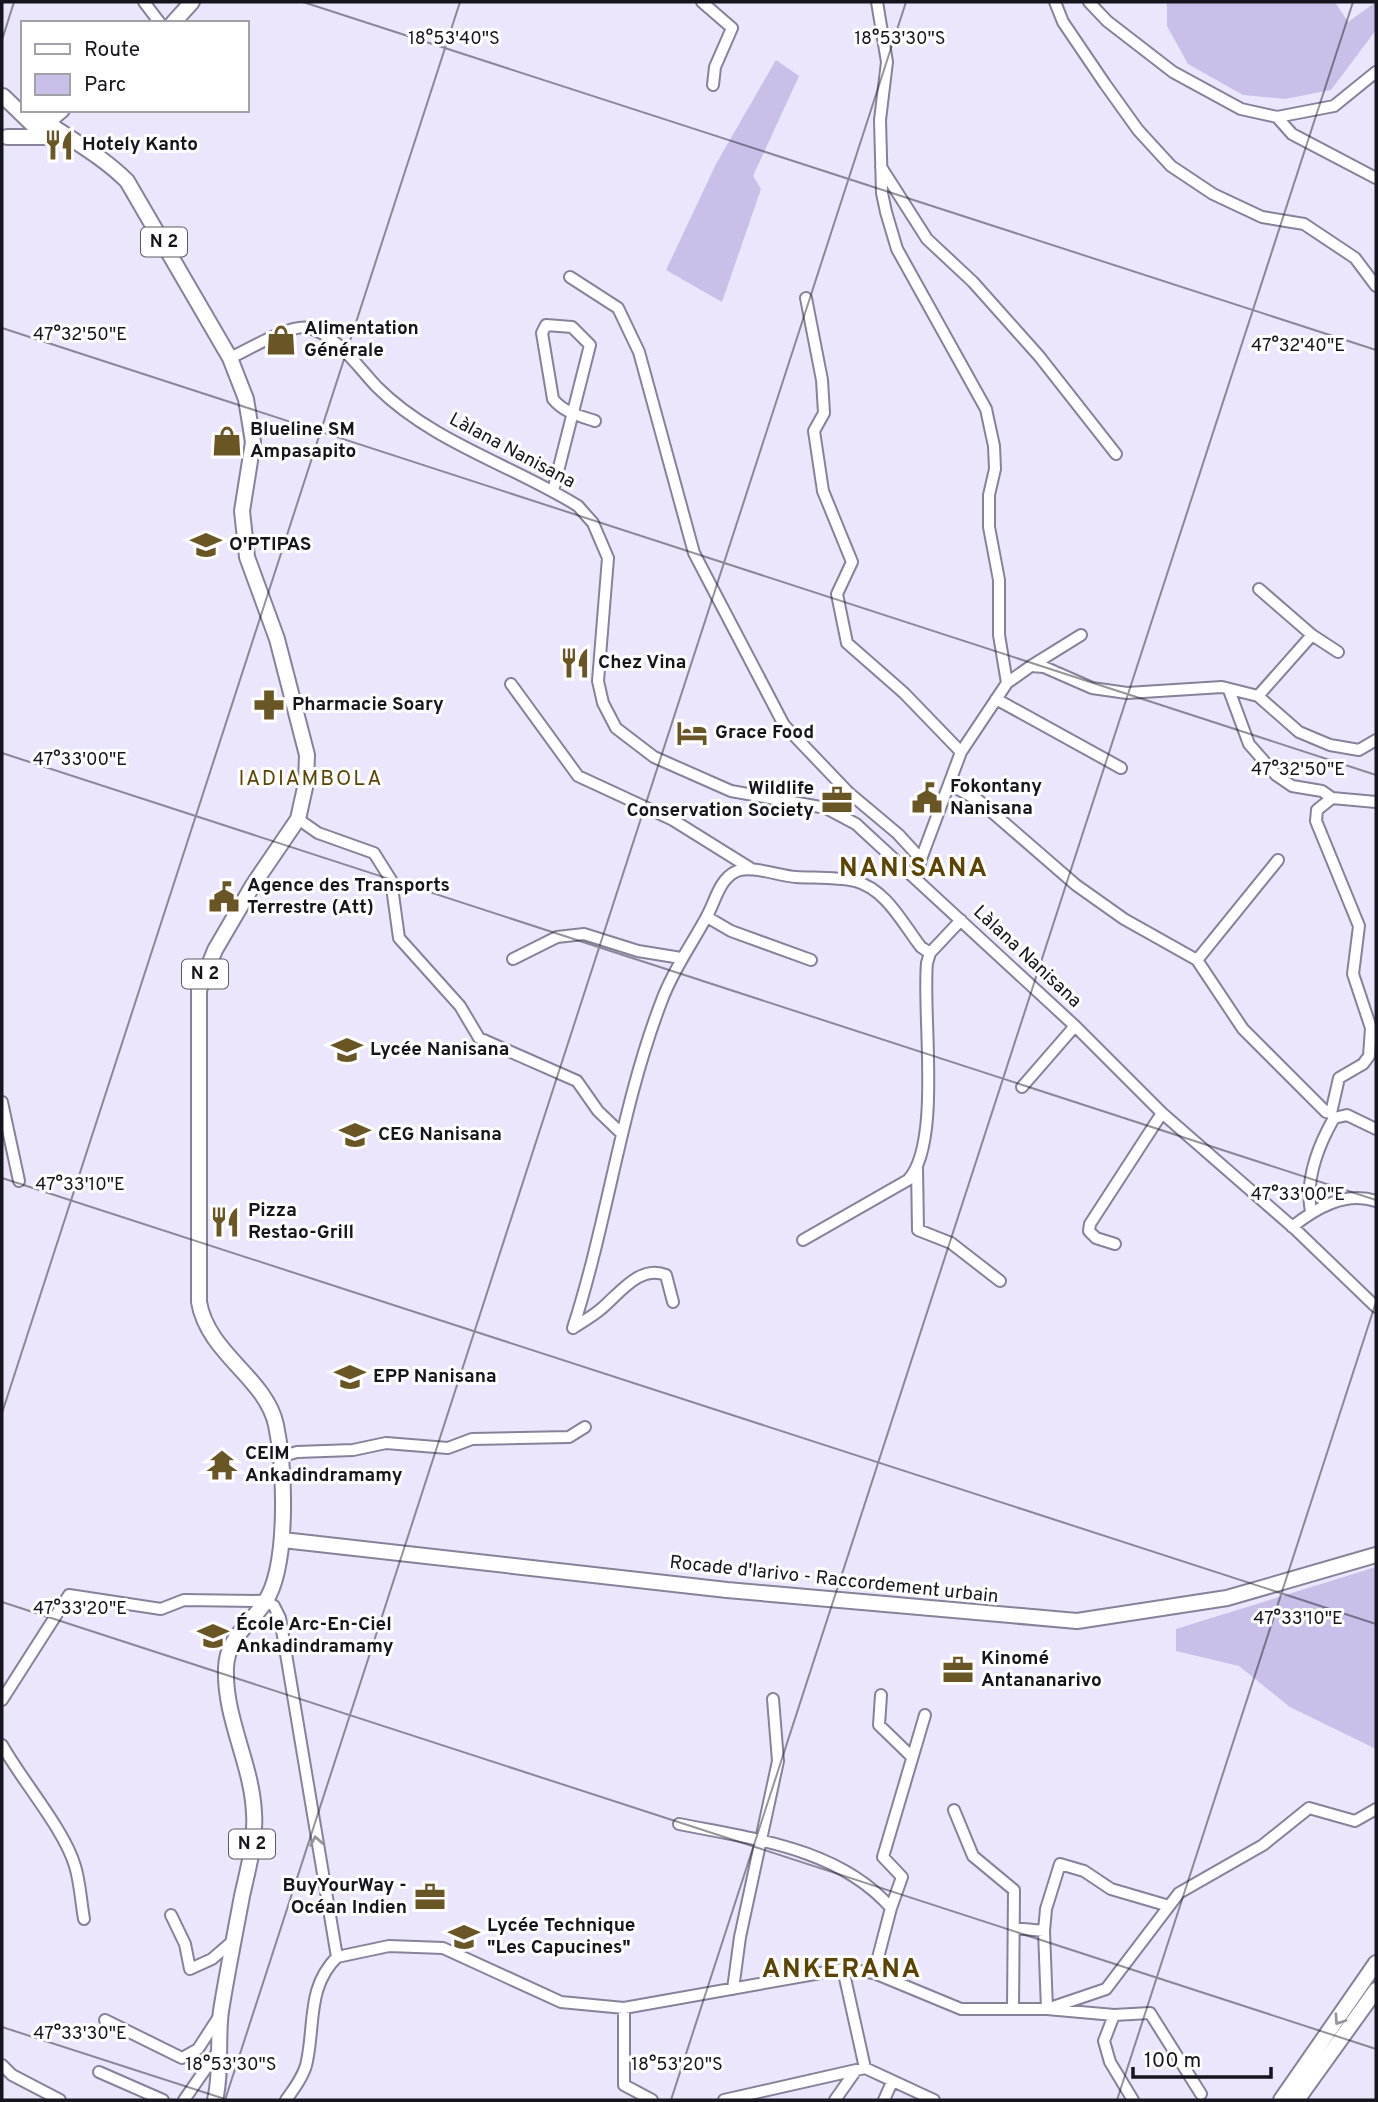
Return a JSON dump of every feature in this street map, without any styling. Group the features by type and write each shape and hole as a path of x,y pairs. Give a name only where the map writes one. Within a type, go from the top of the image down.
{"main road":[{"path":"175,21 192,2"},
{"path":"3,95 21,103"},
{"path":"3,95 14,118 4,139"},
{"name":"N 2","path":"3,95 21,106"},
{"path":"4,139 39,117 58,112"},
{"path":"64,112 62,127 65,134 77,143"},
{"name":"N 2","path":"39,117 105,161 127,181 230,358 246,399 253,442 242,511 247,557 277,639 307,755 306,783 298,819 253,885 215,950 199,990 201,1153 197,1289 201,1315 215,1343 272,1413 279,1457 283,1540 280,1564 266,1601 229,1647 226,1668 229,1706 254,1811 251,1855 221,2014 215,2100"},
{"path":"4,139 39,136 77,143"},
{"name":"Rocade d'Iarivo - Raccordement urbain","path":"283,1540 727,1590 1077,1621 1227,1598 1376,1555"},
{"path":"1280,2100 1376,1963"},
{"path":"1297,2100 1376,1990"}],"street":[{"path":"144,2 158,21"},
{"path":"702,2 732,27 715,67 713,85"},
{"path":"877,2 887,62 880,120 880,165 884,203 897,249 986,409 994,446 995,469 989,495 989,527 999,580 999,635 1007,683"},
{"path":"1055,2 1063,22 1105,84 1138,130 1171,166 1234,205 1262,217 1304,224 1313,229 1355,258 1376,286"},
{"path":"1089,2 1107,22 1173,72 1241,109 1277,117 1334,106 1376,72"},
{"path":"1277,117 1292,134 1376,178"},
{"path":"880,165 927,239 990,301 1116,454"},
{"path":"570,277 618,309 639,352 694,553 784,725 848,792 898,834 921,859"},
{"path":"806,298 822,380 824,413 814,431 823,491 852,562 837,594 847,643 904,693 961,752"},
{"path":"553,491 570,412 590,345 572,327 546,325 542,333 553,399 559,407 570,412 595,421"},
{"name":"Làlana Nanisana","path":"230,358 292,328 308,327 345,352 378,388 417,420 578,506 593,523 608,558 598,681 603,703 616,728 654,757 731,792 826,808 856,824 1075,1026 1162,1113 1292,1227 1376,1307"},
{"path":"1259,589 1312,635 1338,652"},
{"path":"917,878 921,859 942,810 961,752 996,699 1007,683 1081,635"},
{"path":"1258,696 1312,635"},
{"path":"1031,666 1045,667 1092,688 1127,692 1222,687 1258,696 1300,732 1330,745 1359,750 1376,740"},
{"path":"511,684 578,776 673,820 750,868 775,876 855,881 878,892 921,947 930,953"},
{"path":"1229,690 1249,744 1266,766 1292,786 1322,791 1332,798 1376,802"},
{"path":"996,699 1121,768"},
{"path":"949,783 978,800 1076,885 1124,919 1197,960 1243,1029 1326,1112 1331,1113 1342,1074 1363,1064 1369,1056 1373,1017 1353,974 1359,926 1316,821 1317,810 1332,798"},
{"path":"298,819 318,833 374,853 391,880 399,938 460,1006 479,1038 577,1081 598,1111 621,1133"},
{"path":"1197,960 1278,860"},
{"path":"673,1302 666,1275 658,1271 641,1275 599,1311 573,1328 590,1277 621,1133 648,1038 681,958 707,917 723,883 734,872 750,868"},
{"path":"707,917 731,931 811,960"},
{"path":"961,920 930,953 926,976 927,1103 917,1168 919,1230 959,1248 1000,1281"},
{"path":"513,959 557,937 584,934 638,951 681,958"},
{"path":"1022,1087 1075,1026"},
{"path":"2,1102 19,1181"},
{"path":"1115,1244 1096,1238 1089,1231 1090,1224 1162,1113"},
{"path":"1311,1212 1308,1195 1310,1178 1334,1118 1347,1115 1376,1129"},
{"path":"803,1240 863,1208 883,1191 908,1180 917,1168"},
{"path":"1292,1227 1323,1204 1347,1199 1376,1200"},
{"path":"279,1457 297,1452 343,1451 386,1443 448,1448 472,1439 569,1437 585,1427"},
{"path":"2,1700 69,1595 161,1609 184,1600 266,1601 274,1606 280,1618 337,1957"},
{"path":"881,1695 879,1725 912,1757"},
{"path":"733,1989 740,1937 778,1761 773,1699"},
{"path":"874,1973 901,1877 883,1857 925,1715"},
{"path":"2,1745 18,1775 48,1814 75,1864 84,1919"},
{"path":"1047,2009 1106,1989 1180,1894 1263,1845 1309,1808 1355,1821 1376,1809"},
{"path":"954,1810 974,1856 1014,1890 1013,2009"},
{"path":"679,1824 762,1839 852,1872 891,1908"},
{"path":"1047,2009 1044,1931 1046,1909 1060,1864 1084,1871 1111,1889 1169,1906"},
{"path":"171,1915 185,1944 190,1969 212,1959 234,1940"},
{"path":"1014,1928 1044,1931"},
{"path":"286,2100 307,2063 310,2017 318,1981 337,1957 389,1946 443,1948 561,2002 624,2008 843,1969 874,1973 961,2009 1047,2009 1114,2015 1150,2013 1201,2094"},
{"path":"835,2100 860,2070 843,1969"},
{"path":"624,2008 624,2085 652,2100"},
{"path":"105,2020 182,2058 198,2049 221,2014"},
{"path":"1114,2015 1104,2041 1110,2063 1133,2100"},
{"path":"184,2100 218,2052"},
{"path":"2,2065 12,2075 60,2100"},
{"path":"723,2100 860,2070 934,2100"},
{"path":"99,2072 163,2100"},
{"path":"884,2100 892,2082"}],"green space":[{"path":"1167,2 1335,2 1348,22 1376,2 1376,30 1331,90 1285,99 1243,95 1188,64 1167,26"},
{"path":"776,60 799,76 753,176 761,189 722,302 666,270 716,164"},
{"path":"1376,1567 1376,1749 1290,1707 1239,1666 1176,1651 1176,1629"}],"place":[{"name":"Hotely Kanto","path":"59,145"},
{"name":"Alimentation Générale","path":"281,340"},
{"name":"Blueline SM Ampasapito","path":"227,441"},
{"name":"O'PTIPAS","path":"206,545"},
{"name":"Chez Vina","path":"575,663"},
{"name":"Pharmacie Soary","path":"269,705"},
{"name":"Grace Food","path":"692,733"},
{"name":"Fokontany Nanisana","path":"927,798"},
{"name":"Wildlife Conservation Society","path":"837,800"},
{"name":"Agence des Transports Terrestre (Att)","path":"224,897"},
{"name":"Lycée Nanisana","path":"347,1050"},
{"name":"CEG Nanisana","path":"355,1135"},
{"name":"Pizza Restao-Grill","path":"225,1222"},
{"name":"EPP Nanisana","path":"350,1377"},
{"name":"CEIM Ankadindramamy","path":"222,1465"},
{"name":"École Arc-En-Ciel Ankadindramamy","path":"213,1636"},
{"name":"Kinomé Antananarivo","path":"958,1670"},
{"name":"BuyYourWay - Océan Indien","path":"430,1897"},
{"name":"Lycée Technique \"Les Capucines\"","path":"464,1937"}],"district":[{"name":"IADIAMBOLA","path":"311,779"},
{"name":"NANISANA","path":"914,869"},
{"name":"ANKERANA","path":"842,1970"}]}
